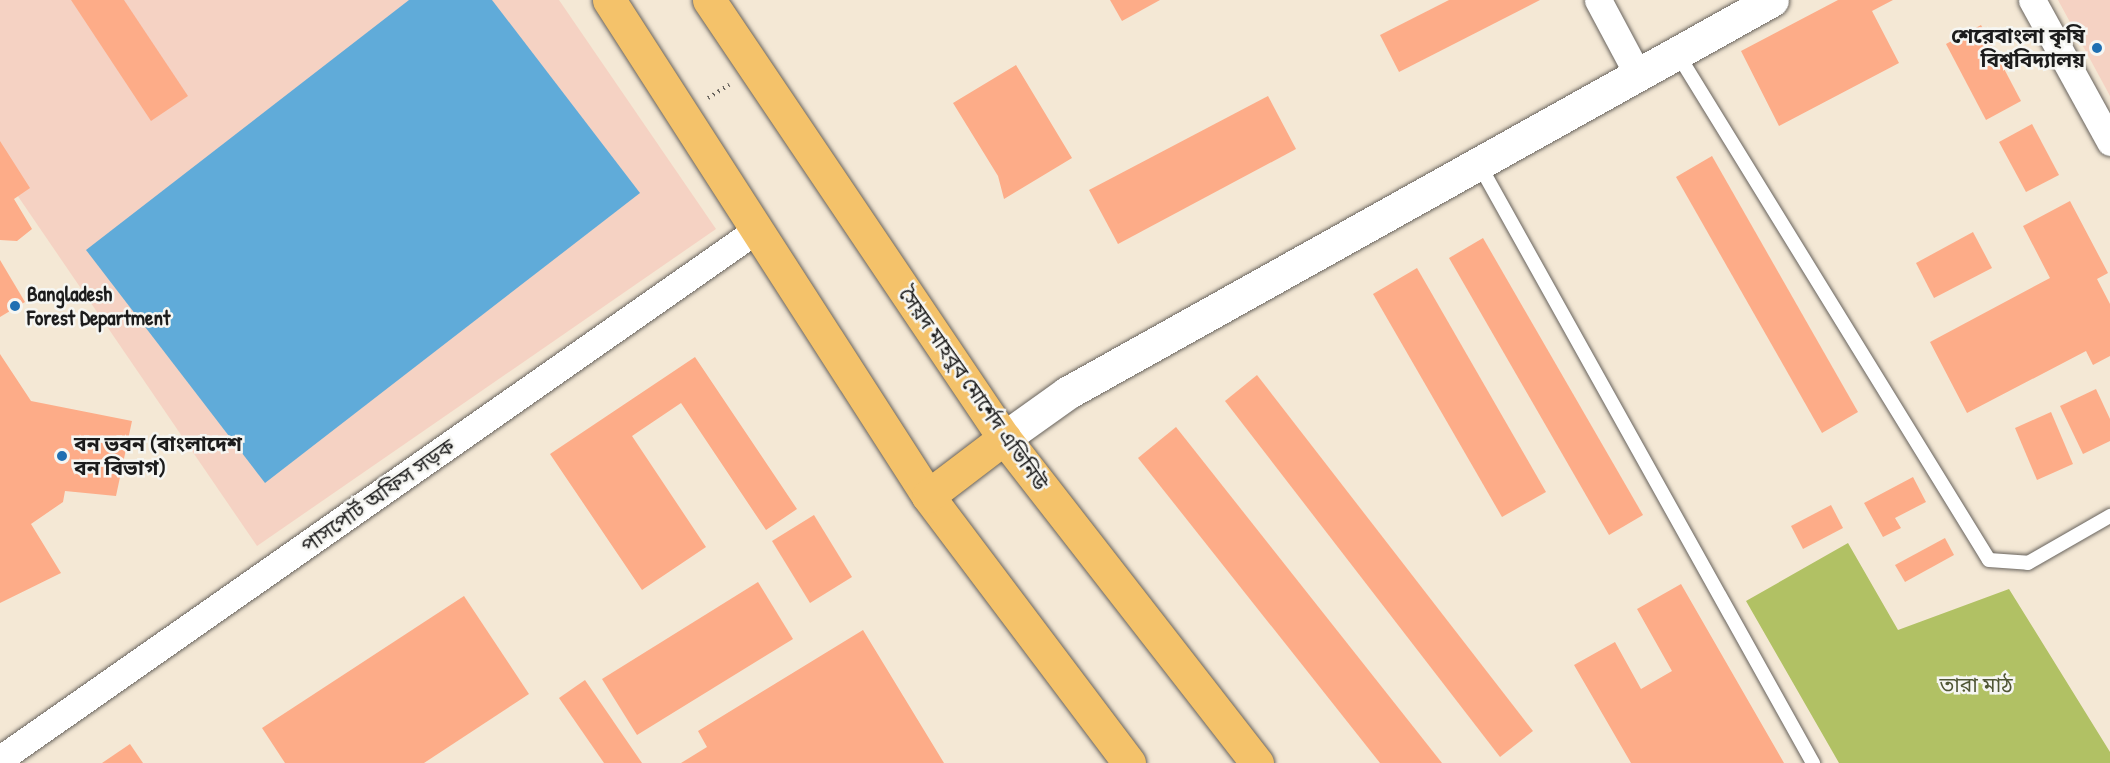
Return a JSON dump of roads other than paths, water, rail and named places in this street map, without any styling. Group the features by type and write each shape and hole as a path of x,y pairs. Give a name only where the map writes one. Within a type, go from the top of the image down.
{"main road":[{"path":"609,0 755,231 928,496 1129,763"},
{"name":"সৈয়দ মাহবুব মোর্শেদ এভিনিউ","path":"709,0 1004,438 1257,763"},
{"path":"928,496 1004,438"}],"street":[{"path":"1598,0 1638,75"},
{"path":"1004,438 1067,393 1480,166 1773,0"},
{"path":"2032,0 2110,142"},
{"name":"পাসপোর্ট অফিস সড়ক","path":"0,759 755,231"}],"lane":[{"path":"1677,53 1989,560 2028,563 2110,516"},
{"path":"1480,166 1813,763"}],"water":[{"path":"409,0 492,0 640,193 265,483 86,250"}],"place":[{"name":"শেরেবাংলা কৃষি বিশ্ববিদ্যালয়","path":"2097,48"},
{"name":"Bangladesh Forest Department","path":"15,306"},
{"name":"বন ভবন (বাংলাদেশ বন বিভাগ)","path":"62,456"}],"park label":[{"name":"তারা মাঠ","path":"1976,685"}]}
